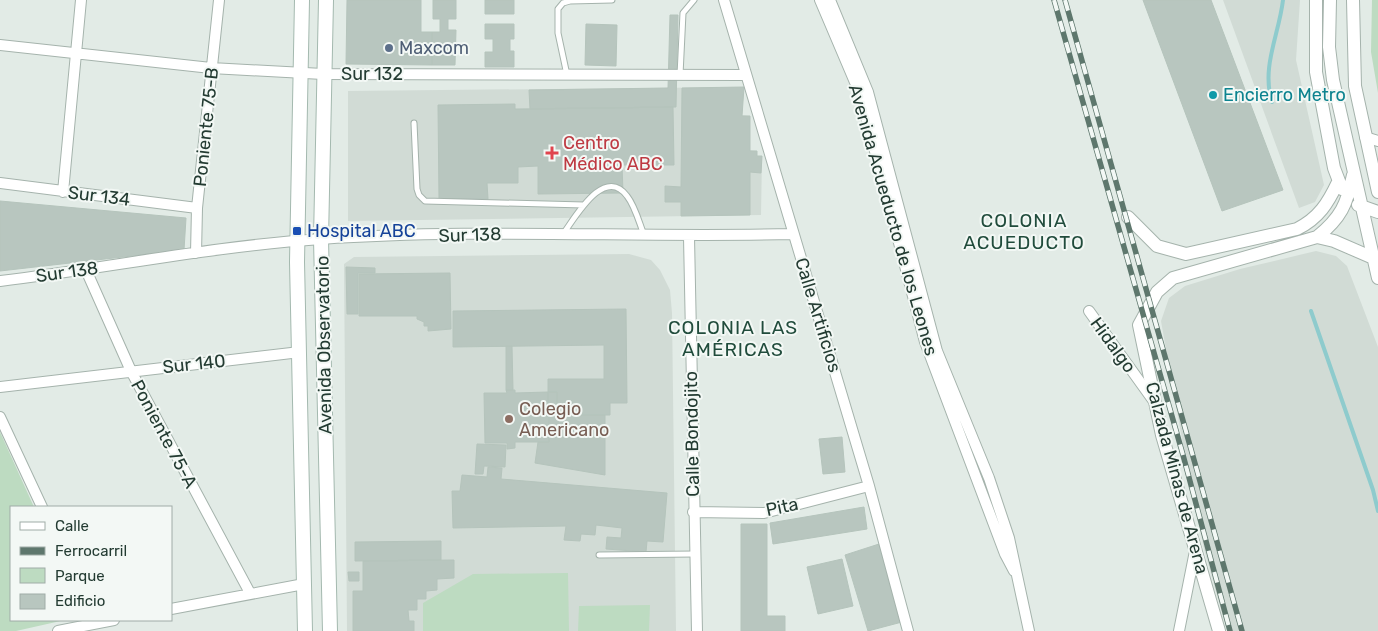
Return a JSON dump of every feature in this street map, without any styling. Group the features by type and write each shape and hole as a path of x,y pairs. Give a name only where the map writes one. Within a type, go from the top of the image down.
{"main road":[{"name":"Avenida Observatorio","path":"302,0 297,242 305,631"},
{"name":"Avenida Observatorio","path":"326,0 321,239 330,631"}],"street":[{"path":"63,192 81,0"},
{"name":"Poniente 75-B","path":"196,253 197,208 219,0"},
{"name":"Calle Artificios","path":"724,0 869,486 908,631"},
{"name":"Avenida Acueducto de los Leones","path":"820,0 860,94 925,342 1005,554 1019,581"},
{"name":"Avenida Acueducto de los Leones","path":"830,0 868,92 882,138 932,334 989,478 1009,538 1028,631"},
{"path":"1316,0 1316,72 1338,182 1348,199 1363,208 1378,212"},
{"path":"1330,0 1329,47 1333,80 1353,175 1376,258 1378,278"},
{"path":"1353,0 1356,86 1365,137 1378,192"},
{"name":"Sur 132","path":"0,45 211,68 323,74 746,76"},
{"path":"1365,137 1378,141"},
{"path":"1317,237 1332,225 1348,199 1353,175"},
{"path":"1128,217 1157,246 1180,253 1199,252 1297,228 1308,223 1328,203 1338,182"},
{"name":"Sur 134","path":"0,183 197,208"},
{"name":"Sur 138","path":"0,281 196,253 321,239 512,234 689,237 793,234"},
{"name":"Calle Bondojito","path":"689,237 693,512 697,631"},
{"path":"1317,237 1334,241 1376,258"},
{"name":"Calzada Minas de Arena","path":"1219,631 1162,435 1140,325 1157,292 1173,278 1317,237"},
{"name":"Poniente 75-A","path":"86,270 131,371 250,593"},
{"name":"Hidalgo","path":"1089,311 1155,402"},
{"name":"Sur 140","path":"0,387 300,352"},
{"path":"0,417 42,506"},
{"name":"Pita","path":"693,512 764,513 869,486"},
{"path":"1179,631 1196,550"},
{"path":"172,609 304,584"},
{"path":"58,631 111,621"}],"lane":[{"path":"567,75 558,33 558,9 563,3 570,1 612,0"},
{"path":"680,75 684,13 694,0"},
{"path":"414,123 416,188 419,196 425,201 584,204"},
{"path":"563,234 584,204 603,188 616,188 623,191 629,198 644,236"},
{"path":"599,555 695,554"}],"shaded area":[{"path":"1223,0 1300,0 1296,60 1324,185 1315,202 1299,208"},
{"name":"Centro Médico ABC","path":"744,87 742,115 750,116 750,150 757,151 757,156 762,156 761,215 348,221 348,91"},
{"path":"1316,251 1336,256 1347,266 1378,347 1378,631 1227,631 1204,549 1161,321 1169,298 1185,286 1240,269"},
{"name":"Colegio Americano","path":"629,254 651,260 660,270 670,290 672,313 676,631 347,631 344,264 354,257"}],"green space":[{"path":"1372,0 1378,0 1378,93 1371,52"},
{"path":"0,432 34,506 10,506 10,621 61,621 16,631 0,631"},
{"path":"568,573 569,631 423,631 423,603 473,574"},
{"path":"650,605 649,631 578,631 579,606"}],"building":[{"name":"Maxcom","path":"347,0 421,0 421,32 432,32 432,65 346,64"},
{"path":"433,0 456,0 456,19 448,19 448,30 456,30 455,65 432,65 432,32 440,32 440,19 433,19"},
{"path":"485,0 514,0 514,14 485,14"},
{"name":"Encierro Metro","path":"1143,0 1211,0 1283,190 1222,211"},
{"path":"670,15 678,15 676,107 530,109 529,90 668,88"},
{"path":"485,24 514,24 514,39 510,39 510,51 514,51 514,67 485,67 485,52 493,52 493,39 485,39"},
{"path":"586,24 617,25 616,66 585,65"},
{"path":"744,87 742,116 750,116 750,151 757,151 757,156 762,156 761,173 750,172 750,215 681,216 681,202 665,202 665,186 681,187 682,88"},
{"path":"515,104 515,109 673,107 674,165 622,165 623,193 538,194 538,166 518,167 518,183 487,183 488,199 439,199 438,105"},
{"path":"0,201 186,218 184,250 0,271"},
{"path":"346,267 375,268 375,273 358,273 358,314 347,314"},
{"path":"450,273 451,329 428,331 428,326 424,326 424,322 417,319 417,316 359,316 359,274"},
{"path":"626,309 627,403 610,403 610,415 557,415 557,392 548,392 548,379 604,379 604,345 453,347 453,311"},
{"path":"506,346 512,346 513,390 506,390"},
{"path":"506,390 515,390 515,393 548,392 549,442 515,442 515,448 507,449 507,443 485,443 484,393 507,393"},
{"path":"548,392 557,392 557,415 605,415 605,475 535,463 538,442 549,442"},
{"path":"842,437 845,472 823,474 819,439"},
{"path":"477,444 506,445 505,467 484,466 483,474 475,474"},
{"path":"488,467 502,468 501,479 667,493 663,542 647,541 646,552 606,549 607,537 621,538 622,528 596,525 595,535 581,534 580,541 564,540 566,526 453,528 452,491 460,491 462,475 487,477"},
{"path":"864,507 867,529 773,544 770,523"},
{"path":"741,524 767,524 767,616 785,616 785,631 741,631"},
{"path":"441,541 441,560 355,561 355,542"},
{"path":"879,544 902,622 868,631 845,555"},
{"path":"842,559 853,606 818,614 807,567"},
{"path":"454,560 454,578 437,579 437,590 426,591 426,599 417,599 417,610 408,610 409,621 414,621 414,631 353,631 353,591 363,591 363,561"},
{"path":"348,572 359,572 359,581 349,581"}],"waterway":[{"path":"1272,102 1269,89 1270,64 1283,0"},
{"path":"1311,311 1373,490 1378,511"}],"railway":[{"path":"1054,0 1183,455 1230,631"},
{"path":"1065,0 1242,631"}],"place":[{"name":"Maxcom","path":"389,48"},
{"name":"Encierro Metro","path":"1213,95"},
{"name":"Centro Médico ABC","path":"552,153"},
{"name":"Hospital ABC","path":"297,231"},
{"name":"Colegio Americano","path":"509,419"}],"district":[{"name":"COLONIA ACUEDUCTO","path":"1024,231"},
{"name":"COLONIA LAS AMÉRICAS","path":"733,338"}]}
